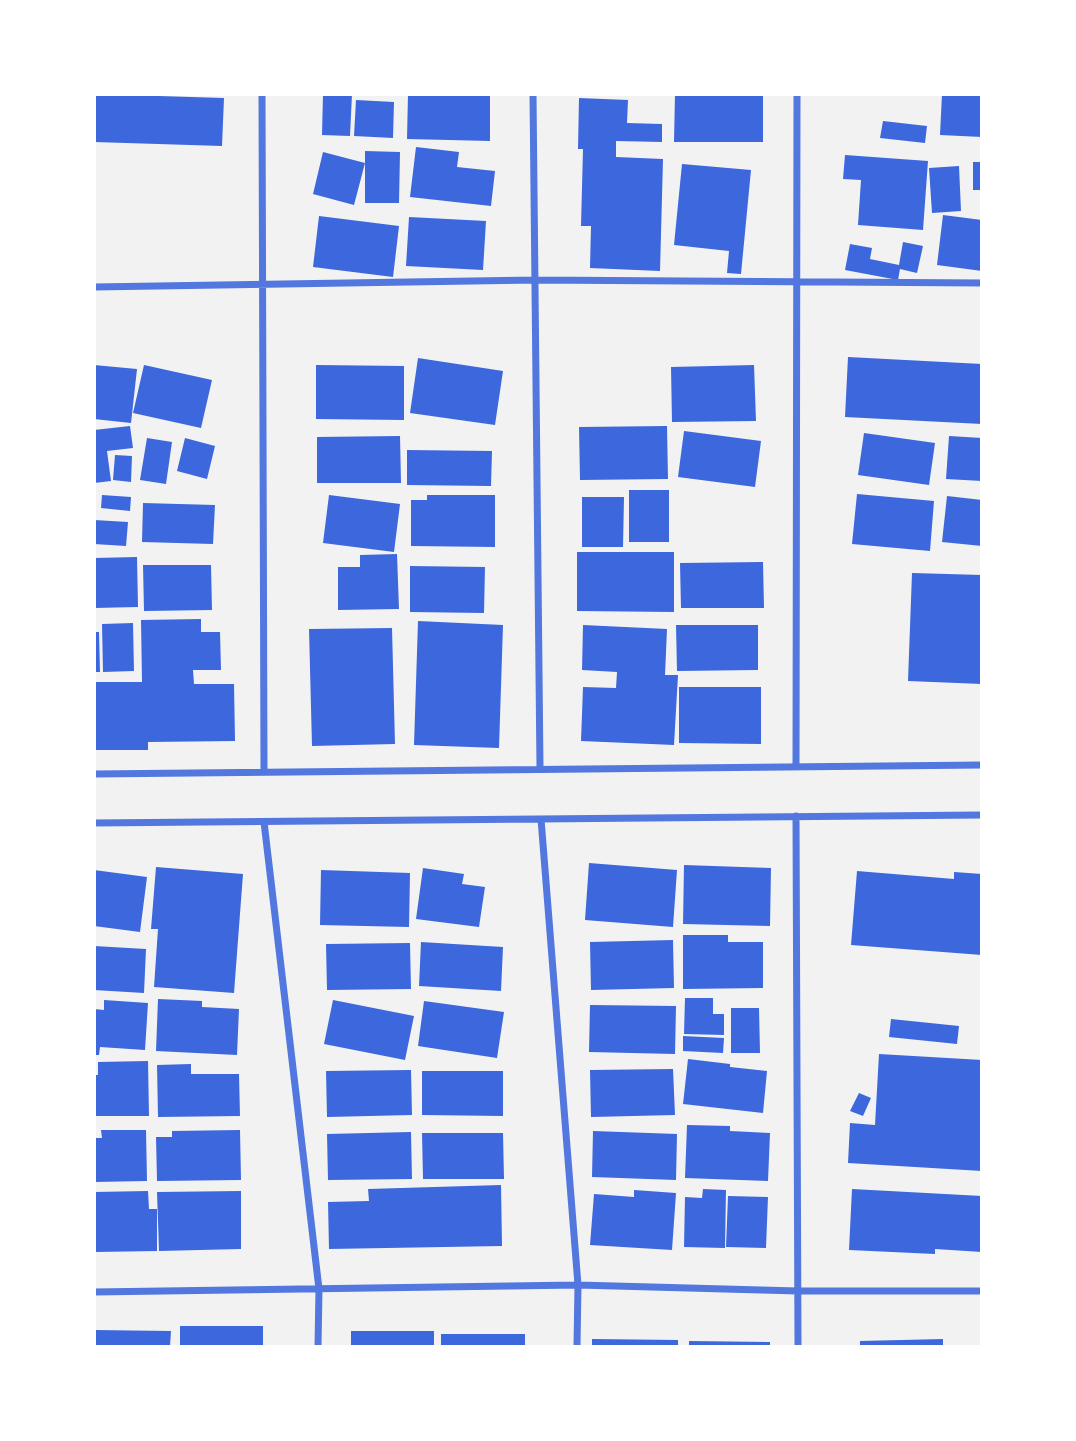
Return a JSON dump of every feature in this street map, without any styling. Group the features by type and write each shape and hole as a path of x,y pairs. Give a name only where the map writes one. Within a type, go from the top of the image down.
{"street":[{"path":"262,94 264,771"},
{"path":"533,94 540,768"},
{"path":"796,766 797,94"},
{"path":"94,287 535,280 982,283"},
{"path":"94,774 982,765"},
{"path":"94,823 982,815"},
{"path":"796,816 798,1346"},
{"path":"541,819 578,1285 578,1346"},
{"path":"264,822 319,1289 318,1346"},
{"path":"94,1292 578,1285 798,1291 982,1291"}],"building":[{"path":"94,94 224,98 222,146 94,142"},
{"path":"323,94 352,94 350,136 322,135"},
{"path":"408,94 490,94 490,141 407,139"},
{"path":"675,94 763,94 763,142 674,142"},
{"path":"942,94 982,94 982,137 940,135"},
{"path":"579,98 628,100 627,123 662,124 662,142 616,141 616,157 663,159 660,271 590,268 591,226 581,226 583,149 578,149"},
{"path":"356,100 394,102 393,138 354,136"},
{"path":"883,121 927,126 925,143 880,138"},
{"path":"416,147 459,152 457,167 495,171 491,206 410,197"},
{"path":"365,151 400,152 399,203 365,203"},
{"path":"323,152 365,163 354,205 313,194"},
{"path":"845,155 928,161 923,230 858,225 861,180 843,179"},
{"path":"973,162 982,162 982,190 973,190"},
{"path":"682,164 751,170 741,274 727,273 729,251 674,245"},
{"path":"959,166 961,211 932,213 929,168"},
{"path":"943,215 982,220 982,271 937,265"},
{"path":"319,216 399,226 393,277 313,267"},
{"path":"409,217 486,221 483,270 406,266"},
{"path":"903,242 923,246 917,273 900,269 898,280 845,270 850,244 872,248 870,259 899,265"},
{"path":"848,357 982,364 982,424 845,417"},
{"path":"418,358 503,371 495,425 410,413"},
{"path":"94,365 137,369 131,423 94,419"},
{"path":"144,365 212,380 201,428 133,413"},
{"path":"316,365 404,366 404,420 316,419"},
{"path":"754,365 756,421 672,422 671,367"},
{"path":"130,426 133,448 107,451 111,481 94,483 94,430"},
{"path":"667,426 668,479 580,480 579,427"},
{"path":"684,431 761,441 755,487 678,477"},
{"path":"864,433 935,443 929,485 858,475"},
{"path":"400,436 401,483 317,483 317,437"},
{"path":"949,436 982,438 982,481 946,479"},
{"path":"147,438 172,442 166,484 140,480"},
{"path":"185,438 215,446 207,479 177,471"},
{"path":"407,450 492,451 491,486 407,485"},
{"path":"115,455 132,456 131,482 113,480"},
{"path":"629,490 669,490 669,542 629,542"},
{"path":"857,494 934,501 930,551 852,544"},
{"path":"102,495 131,497 130,511 101,508"},
{"path":"329,495 400,504 394,552 323,543"},
{"path":"427,495 495,495 495,547 411,546 411,500 427,500"},
{"path":"947,496 982,500 982,546 942,542"},
{"path":"582,497 624,497 623,547 582,547"},
{"path":"143,503 215,505 213,544 142,542"},
{"path":"94,520 128,522 126,546 94,544"},
{"path":"577,552 674,552 674,612 577,611"},
{"path":"397,554 399,609 338,610 338,567 360,567 360,555"},
{"path":"137,557 138,607 94,608 94,558"},
{"path":"763,562 764,608 681,608 680,563"},
{"path":"143,565 211,565 212,610 144,611"},
{"path":"410,566 485,567 484,613 410,612"},
{"path":"912,573 982,575 982,684 908,681"},
{"path":"201,619 201,632 220,632 221,670 193,670 194,684 234,684 235,741 148,742 148,750 94,750 94,682 142,682 141,620"},
{"path":"418,621 503,625 499,748 414,745"},
{"path":"133,623 134,671 103,672 102,624"},
{"path":"583,625 667,629 665,675 678,675 674,745 581,741 583,687 616,688 617,672 582,670"},
{"path":"676,625 758,625 758,670 677,671"},
{"path":"392,628 395,744 312,746 309,629"},
{"path":"94,632 99,632 100,672 94,672"},
{"path":"679,687 761,687 761,744 679,743"},
{"path":"589,863 677,870 673,927 585,920"},
{"path":"684,865 771,868 770,926 683,924"},
{"path":"156,867 243,874 234,993 154,987 158,929 151,929"},
{"path":"423,868 464,874 462,884 485,887 479,927 416,919"},
{"path":"94,870 147,877 140,932 94,926"},
{"path":"321,870 410,873 409,927 320,925"},
{"path":"857,871 954,879 954,872 982,874 982,955 851,945"},
{"path":"683,935 728,935 728,942 763,942 763,988 683,989"},
{"path":"673,940 674,988 591,990 590,942"},
{"path":"421,942 503,947 501,991 419,986"},
{"path":"410,943 411,989 327,990 326,944"},
{"path":"94,946 146,949 144,993 94,990"},
{"path":"685,998 713,998 713,1014 724,1014 724,1035 684,1034"},
{"path":"158,999 202,1001 202,1007 239,1009 237,1055 156,1051"},
{"path":"104,1000 148,1003 145,1050 100,1047 99,1055 94,1055 94,1009 104,1010"},
{"path":"333,1000 414,1016 405,1060 324,1044"},
{"path":"424,1001 504,1012 497,1058 418,1046"},
{"path":"590,1005 676,1006 675,1054 589,1052"},
{"path":"731,1008 759,1008 760,1053 731,1053"},
{"path":"891,1019 959,1026 957,1044 889,1037"},
{"path":"683,1036 724,1038 723,1053 683,1051"},
{"path":"879,1054 982,1060 982,1171 848,1163 850,1123 875,1125"},
{"path":"688,1059 767,1071 763,1113 683,1104"},
{"path":"148,1061 149,1116 94,1116 94,1075 98,1075 98,1062"},
{"path":"191,1064 191,1074 239,1074 240,1116 158,1117 157,1065"},
{"path":"673,1069 675,1115 591,1117 590,1070"},
{"path":"411,1070 412,1115 327,1117 326,1071"},
{"path":"422,1071 503,1071 503,1116 422,1115"},
{"path":"859,1093 871,1098 863,1116 850,1111"},
{"path":"687,1125 730,1126 730,1131 770,1133 768,1181 685,1178"},
{"path":"101,1130 146,1130 147,1181 94,1182 94,1138 102,1138"},
{"path":"240,1130 241,1180 157,1181 156,1137 172,1137 172,1131"},
{"path":"593,1131 677,1134 676,1180 592,1177"},
{"path":"411,1132 412,1179 328,1180 327,1134"},
{"path":"422,1133 503,1133 504,1179 423,1179"},
{"path":"501,1185 502,1246 329,1249 328,1202 369,1201 368,1189"},
{"path":"703,1189 726,1190 725,1248 684,1247 685,1197 702,1198"},
{"path":"852,1189 982,1196 982,1252 935,1249 935,1254 849,1250"},
{"path":"634,1190 676,1193 672,1250 590,1245 594,1194 634,1197"},
{"path":"148,1191 149,1209 157,1209 157,1251 94,1252 94,1192"},
{"path":"241,1191 241,1249 159,1251 157,1192"},
{"path":"728,1196 768,1197 766,1248 726,1247"},
{"path":"180,1326 263,1326 263,1346 180,1346"},
{"path":"94,1330 171,1331 170,1346 94,1346"},
{"path":"351,1331 434,1331 434,1346 351,1346"},
{"path":"441,1334 525,1334 525,1346 441,1346"},
{"path":"592,1339 678,1340 678,1346 592,1346"},
{"path":"943,1339 943,1346 860,1346 860,1341"},
{"path":"689,1341 770,1342 770,1346 689,1346"}]}
